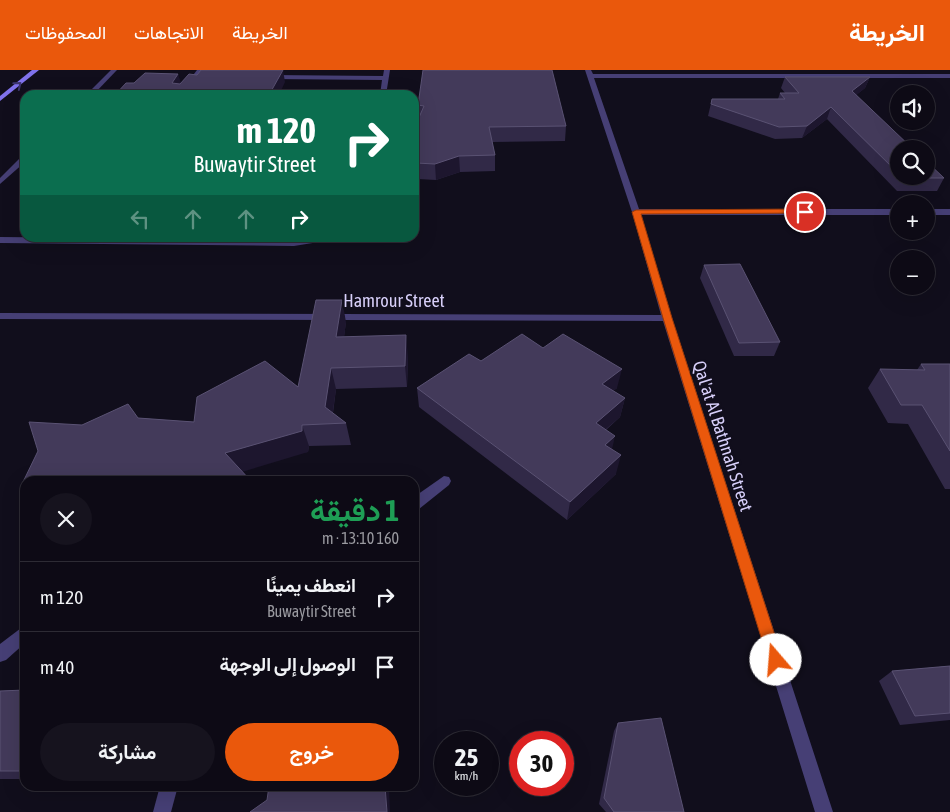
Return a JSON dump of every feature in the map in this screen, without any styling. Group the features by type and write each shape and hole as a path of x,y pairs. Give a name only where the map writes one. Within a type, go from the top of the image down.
{"street":[{"path":"0,99 36,70"},
{"path":"94,90 114,70"},
{"path":"184,90 200,70"},
{"path":"384,90 387,70"},
{"path":"589,73 950,76"},
{"name":"Qal'at Al Bathnah Street","path":"589,73 636,212 667,318 824,812"},
{"path":"194,77 204,77"},
{"path":"261,77 386,78"},
{"path":"0,182 20,163"},
{"path":"636,212 890,212"},
{"path":"935,212 950,212"},
{"path":"0,240 20,240"},
{"path":"239,242 300,242"},
{"name":"Hamrour Street","path":"0,316 667,318"},
{"path":"419,501 444,481"},
{"path":"0,654 20,637"},
{"path":"162,812 168,791"}],"building":[{"path":"201,70 283,70 272,90 120,90 126,83 134,83 145,73 178,74 172,83 180,84 189,74 197,75"},
{"path":"423,70 552,70 566,126 489,127 495,155 459,156 435,164 419,163 419,118 424,106 419,105"},
{"path":"785,77 870,77 852,91 890,127 890,130 893,130 904,140 890,140 890,165 831,107 807,126 779,127 711,104 712,99 785,99 780,93 799,93"},
{"path":"935,170 944,178 935,178"},
{"path":"740,264 780,342 739,343 704,265"},
{"path":"316,300 342,300 336,337 406,335 405,366 331,368 325,407 346,423 302,425 302,431 225,453 246,476 26,476 38,451 29,422 82,425 128,404 138,418 194,422 197,397 265,361 298,387"},
{"path":"522,334 543,348 563,334 622,369 602,384 625,398 596,423 615,436 605,445 621,455 570,502 417,388 469,354 481,361"},
{"path":"921,364 950,364 950,451 922,405 901,405 880,369 925,370"},
{"path":"950,666 950,713 915,716 892,671"},
{"path":"20,690 20,771 0,771 0,691"},
{"path":"661,718 684,812 614,812 604,798 618,723"},
{"path":"268,791 385,791 387,812 250,812 267,800"}],"route":[{"path":"776,660 667,318 636,212 805,212"}]}
